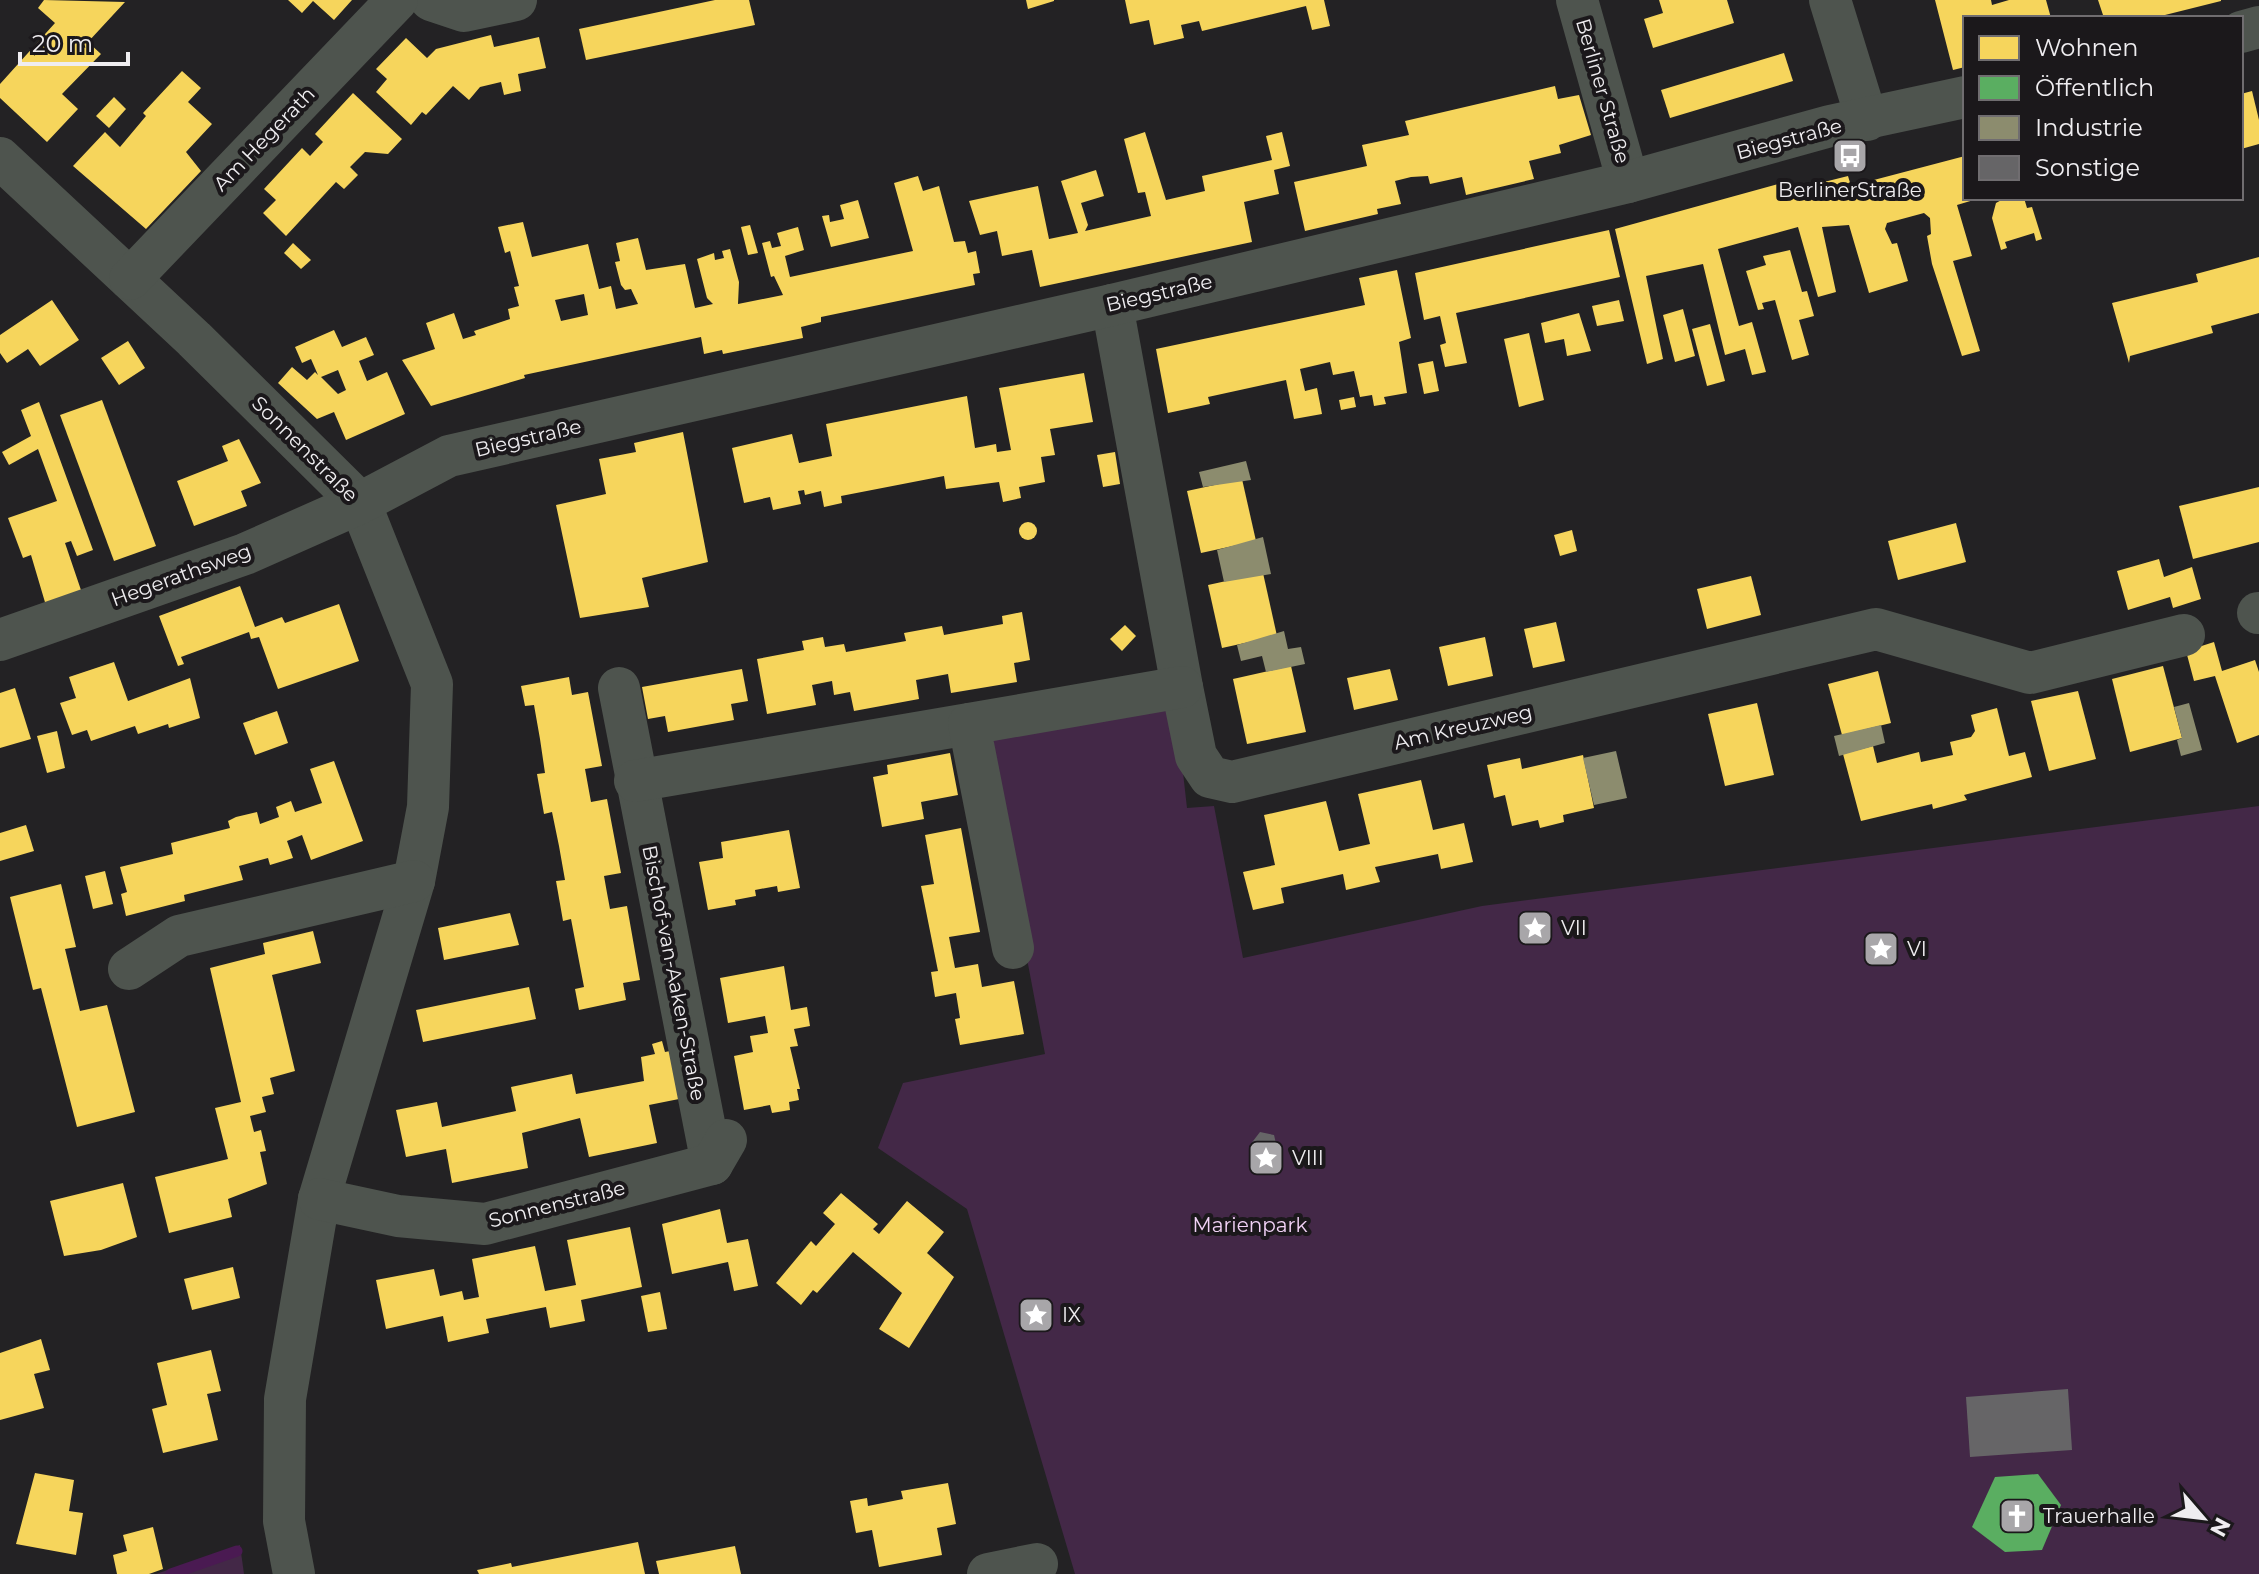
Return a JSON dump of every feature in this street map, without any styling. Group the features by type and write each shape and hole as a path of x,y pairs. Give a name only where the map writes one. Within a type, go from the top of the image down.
{"street":[{"name":"Am Hegerath","path":"130,279 397,0"},
{"path":"431,0 464,11 516,0"},
{"name":"Berliner Straße","path":"1577,0 1628,182"},
{"path":"1830,0 1867,120"},
{"name":"Biegstraße","path":"360,503 449,456 1112,305 1628,182 1830,126 1963,97"},
{"name":"Sonnenstraße","path":"0,158 130,279 360,503 432,684 428,807 414,881 319,1199 285,1399 284,1521 294,1574"},
{"name":"Am Kreuzweg","path":"1112,305 1196,756 1210,777 1232,782 1876,629 2030,673 2184,635"},
{"name":"Hegerathsweg","path":"0,640 245,554 360,503"},
{"path":"635,781 1182,687"},
{"name":"Bischof-van-Aaken-Straße","path":"619,688 635,781 720,1149"},
{"path":"969,724 1013,948"},
{"path":"129,969 179,936 414,881"},
{"name":"Sonnenstraße","path":"319,1199 398,1216 485,1224 720,1149"},
{"path":"988,1574 1037,1564"}],"green space":[{"name":"Marienpark","path":"1174,693 1187,808 1214,806 1243,958 1482,906 2259,806 2259,1574 1075,1574 967,1209 878,1148 903,1083 1045,1054 984,731"},
{"path":"240,1545 244,1574 156,1574"}],"building: Wohnen":[{"path":"44,0 125,2 88,42 101,54 62,94 78,109 47,142 0,98 0,84 55,23 38,8"},
{"path":"288,0 352,0 334,20 313,1 302,13"},
{"path":"715,0 749,0 755,25 586,60 579,29"},
{"path":"1026,0 1054,0 1054,1 1028,9"},
{"path":"1125,0 1324,0 1330,26 1312,30 1306,6 1202,31 1199,21 1181,25 1184,38 1154,45 1149,20 1130,24"},
{"path":"1659,0 1727,0 1734,23 1653,48 1644,19 1663,13"},
{"path":"1935,0 1991,0 1992,5 2009,0 2046,0 2050,16 1963,16 1963,68 1953,70"},
{"path":"2098,0 2221,0 2161,16 2103,16"},
{"path":"491,35 494,47 539,37 546,68 518,74 521,91 504,95 501,82 480,87 469,100 453,86 426,115 422,112 411,125 376,92 387,79 376,69 406,38 427,58 436,49"},
{"path":"1784,53 1793,81 1670,118 1661,90"},
{"path":"182,71 201,88 188,102 212,124 186,152 201,171 146,229 73,166 105,132 120,147 146,116 143,113"},
{"path":"1555,86 1558,99 1579,95 1591,135 1559,145 1561,153 1529,161 1534,179 1466,195 1462,177 1430,184 1428,176 1411,177 1395,181 1401,204 1377,209 1378,214 1305,231 1294,182 1367,166 1362,145 1409,135 1405,121"},
{"path":"2252,91 2259,120 2259,144 2243,148 2243,93"},
{"path":"353,93 402,139 388,154 365,152 350,167 358,175 344,189 336,182 286,236 263,213 276,200 264,189 302,148 310,156 323,142 315,134"},
{"path":"114,97 126,109 109,128 96,116"},
{"path":"1145,132 1166,200 1205,191 1202,176 1272,160 1266,136 1282,132 1290,166 1274,170 1279,194 1244,202 1252,242 1040,287 1032,250 1002,256 997,231 980,235 969,201 1038,186 1049,239 1078,233 1061,181 1096,170 1104,196 1081,203 1088,225 1085,231 1151,216 1145,192 1138,193 1124,139"},
{"path":"1963,157 1963,200 1974,200 1957,205 1972,256 1953,261 1980,351 1962,356 1932,264 1927,236 1931,234 1930,218 1924,213 1887,223 1885,229 1892,244 1897,243 1908,281 1869,293 1849,225 1822,227 1836,292 1818,297 1798,227 1718,249 1739,326 1752,322 1766,372 1752,375 1745,349 1725,355 1703,264 1646,276 1663,359 1647,364 1615,229 1785,182 1788,191 1848,176 1851,186"},
{"path":"918,176 923,191 939,186 954,242 965,241 968,253 976,251 980,273 973,274 975,285 821,317 821,322 801,327 803,338 723,354 722,350 704,354 701,337 524,375 525,378 431,406 402,360 435,349 426,323 454,313 463,339 476,335 474,331 510,319 508,309 519,306 514,287 519,286 510,251 505,253 498,227 523,222 532,257 588,244 599,289 611,286 616,309 638,304 631,289 625,290 621,285 615,262 620,261 616,243 638,238 646,270 685,264 695,308 713,304 707,298 697,259 714,253 715,260 724,258 722,251 730,249 739,282 738,304 783,295 774,276 771,277 762,243 770,241 772,248 781,246 777,233 798,227 804,250 785,256 790,277 913,251 894,183","holes":["584,294 588,315 561,321 555,300"]},
{"path":"858,200 869,238 831,247 822,216 829,215 830,222 844,219 840,205"},
{"path":"2001,200 2025,200 2027,208 2032,207 2042,239 2036,241 2034,233 2005,242 2007,248 2001,250 1992,218 1996,203"},
{"path":"750,225 758,253 748,255 741,227"},
{"path":"1609,230 1620,277 1456,313 1467,363 1445,367 1440,345 1446,343 1440,316 1424,320 1415,273"},
{"path":"293,243 311,260 301,269 284,253"},
{"path":"1790,250 1802,292 1807,291 1814,316 1799,320 1809,355 1792,360 1775,300 1762,303 1764,309 1758,310 1746,271 1766,265 1763,256"},
{"path":"2259,257 2259,313 2211,326 2213,333 2130,356 2129,363 2112,303 2198,282 2196,274"},
{"path":"1397,270 1411,338 1399,342 1407,393 1384,397 1386,404 1374,406 1372,395 1360,397 1354,371 1333,375 1330,362 1300,369 1305,391 1317,388 1322,414 1294,419 1286,380 1208,397 1210,404 1168,413 1156,349 1365,305 1359,278"},
{"path":"52,300 79,340 40,366 28,349 7,363 0,353 0,335"},
{"path":"1619,300 1624,321 1597,326 1592,306"},
{"path":"1683,309 1695,356 1675,362 1663,315"},
{"path":"1579,313 1591,351 1567,356 1564,339 1545,343 1541,323"},
{"path":"1710,324 1725,381 1707,386 1692,329"},
{"path":"334,330 342,347 366,337 374,355 359,361 367,381 387,372 405,414 346,440 334,412 317,419 278,383 292,367 307,380 315,372 318,375 311,359 302,363 295,347","holes":["338,370 346,390 338,394 321,377"]},
{"path":"1529,333 1544,400 1519,407 1504,339"},
{"path":"128,341 145,368 119,385 101,358"},
{"path":"1433,361 1439,391 1424,394 1418,364"},
{"path":"1084,373 1093,422 1050,429 1055,455 1041,457 1045,482 1019,487 1021,498 1003,502 999,482 946,489 944,476 841,496 842,503 824,507 821,491 805,495 804,490 798,491 801,504 773,510 770,497 744,503 732,448 792,434 799,463 832,456 826,424 967,396 975,448 996,444 997,452 1011,450 999,388"},
{"path":"1354,397 1356,407 1341,410 1339,400"},
{"path":"102,400 156,546 114,561 60,415"},
{"path":"39,402 93,550 77,556 71,541 65,543 83,596 47,609 31,555 23,558 8,518 57,501 38,449 9,465 2,452 31,436 21,410"},
{"path":"683,432 708,562 642,578 649,607 580,618 556,505 606,494 599,459 636,452 634,443"},
{"path":"239,439 261,483 241,491 247,506 194,526 177,481 228,461 222,446"},
{"path":"1115,452 1120,484 1103,487 1097,455"},
{"path":"1242,479 1256,541 1201,553 1187,491"},
{"path":"2259,487 2259,542 2193,559 2179,506"},
{"path":"1028,522 1037,531 1028,540 1019,531"},
{"path":"1956,523 1966,562 1898,580 1888,541"},
{"path":"1572,530 1577,551 1560,556 1554,535"},
{"path":"2159,559 2164,577 2192,567 2201,599 2173,608 2170,597 2128,610 2117,571"},
{"path":"1263,573 1277,636 1222,648 1208,585"},
{"path":"1751,576 1761,615 1707,629 1697,589"},
{"path":"240,586 255,627 282,617 285,623 339,604 359,661 278,689 259,637 251,639 249,632 181,657 184,664 178,666 159,616"},
{"path":"1022,612 1030,660 1014,663 1017,682 951,693 948,674 916,680 919,699 854,711 850,692 834,695 832,681 812,685 816,705 767,714 757,659 804,650 802,641 823,637 825,647 844,644 846,652 906,641 904,633 942,626 944,635 1003,624 1002,616"},
{"path":"1556,622 1565,661 1533,668 1524,629"},
{"path":"1125,625 1136,636 1122,651 1110,639"},
{"path":"1485,637 1493,676 1448,686 1439,647"},
{"path":"2214,642 2222,671 2255,660 2259,672 2259,735 2237,743 2215,676 2194,681 2186,651"},
{"path":"114,662 128,701 190,678 200,718 138,734 135,726 91,741 87,730 72,735 60,703 76,698 69,677"},
{"path":"1291,666 1306,732 1247,744 1233,679"},
{"path":"2163,666 2182,738 2130,752 2112,679"},
{"path":"742,669 748,701 731,704 734,720 668,732 665,716 648,719 642,687"},
{"path":"1390,669 1398,700 1354,710 1347,678"},
{"path":"1878,671 1891,723 1842,735 1828,684"},
{"path":"569,677 572,695 588,692 602,766 585,769 591,802 607,799 621,873 604,876 607,893 610,909 627,906 640,980 623,983 626,1000 579,1010 575,989 584,987 571,919 563,921 556,881 565,880 552,812 544,814 537,774 545,773 534,705 525,706 521,686"},
{"path":"15,688 31,739 0,748 0,693"},
{"path":"2078,691 2096,759 2049,771 2031,701"},
{"path":"1757,703 1774,775 1725,786 1708,714"},
{"path":"1997,708 2009,756 2025,752 2032,777 1964,795 1967,800 1933,809 1932,804 1861,821 1843,754 1873,746 1877,763 1919,752 1921,762 1953,755 1950,742 1971,737 1975,731 1971,715"},
{"path":"277,711 288,743 255,755 243,723"},
{"path":"57,731 65,768 47,773 37,736"},
{"path":"950,753 958,795 921,802 924,819 882,827 873,777 888,774 887,765"},
{"path":"1583,755 1594,808 1563,815 1564,822 1540,828 1538,820 1512,826 1505,795 1494,798 1487,765 1520,758 1522,769"},
{"path":"334,761 363,841 311,860 302,835 287,841 293,858 270,865 268,858 239,866 243,880 184,895 185,901 126,916 121,894 127,892 120,867 173,854 171,843 230,828 228,821 236,817 257,812 260,824 279,817 276,807 291,801 295,812 322,803 310,769"},
{"path":"1421,780 1433,830 1464,823 1473,862 1441,869 1438,854 1375,867 1380,882 1346,890 1343,874 1281,888 1284,903 1253,910 1243,872 1275,865 1264,815 1326,801 1339,851 1370,844 1358,794"},
{"path":"26,825 34,851 0,861 0,833"},
{"path":"961,828 980,932 949,937 955,968 978,964 982,987 1014,981 1024,1034 960,1045 955,1019 960,1018 956,993 935,997 931,972 938,971 921,886 934,884 925,835"},
{"path":"789,830 800,888 778,892 777,886 755,890 756,896 735,900 736,905 708,910 699,862 723,858 721,842"},
{"path":"105,871 113,904 93,909 85,876"},
{"path":"61,884 76,947 65,949 80,1011 107,1005 135,1112 77,1127 41,988 33,990 10,897"},
{"path":"510,913 519,945 444,960 438,928"},
{"path":"313,931 321,963 272,975 295,1071 270,1078 274,1094 262,1097 266,1112 250,1116 254,1132 261,1130 266,1151 260,1152 267,1184 228,1199 232,1217 169,1233 155,1177 228,1159 215,1108 241,1102 210,968 265,954 263,943"},
{"path":"784,966 791,1010 807,1007 810,1026 794,1029 798,1046 790,1047 800,1089 797,1089 799,1100 789,1102 790,1110 772,1113 770,1105 744,1110 734,1056 753,1052 750,1036 768,1033 765,1016 728,1023 720,978"},
{"path":"529,987 536,1019 423,1042 416,1010"},
{"path":"662,1041 665,1052 670,1051 679,1099 649,1105 657,1143 589,1157 580,1118 522,1133 528,1168 452,1183 446,1149 406,1157 396,1110 437,1102 442,1127 516,1111 511,1087 572,1074 576,1094 644,1081 641,1057 655,1054 652,1044"},
{"path":"123,1183 137,1237 101,1250 64,1256 50,1201"},
{"path":"841,1193 878,1224 873,1229 879,1234 907,1201 944,1232 927,1253 954,1277 909,1348 879,1329 902,1293 853,1252 817,1293 813,1290 801,1305 776,1283 811,1241 816,1246 835,1224 823,1213"},
{"path":"720,1209 727,1243 748,1239 758,1286 734,1291 728,1262 672,1274 662,1224"},
{"path":"630,1227 642,1287 581,1300 585,1321 550,1328 546,1307 486,1319 489,1333 448,1342 443,1316 386,1329 376,1280 434,1269 440,1296 462,1291 464,1300 479,1297 472,1259 535,1246 545,1291 576,1285 567,1240"},
{"path":"233,1267 240,1298 192,1310 184,1279"},
{"path":"660,1292 667,1329 648,1332 641,1296"},
{"path":"41,1339 50,1370 34,1374 44,1408 0,1420 0,1353"},
{"path":"211,1350 221,1391 207,1394 218,1440 163,1453 152,1409 167,1405 157,1363"},
{"path":"35,1473 74,1480 69,1511 83,1513 76,1555 16,1544"},
{"path":"948,1483 956,1524 937,1528 942,1555 879,1567 872,1530 856,1533 850,1501 867,1498 868,1506 903,1499 901,1491"},
{"path":"153,1527 163,1569 149,1574 117,1574 113,1555 127,1551 123,1535"},
{"path":"638,1542 645,1574 479,1574 477,1570 511,1563 512,1567"},
{"path":"735,1546 741,1574 659,1574 656,1561"}],"building: Öffentlich":[{"path":"1040,1302 1046,1314 1032,1322 1026,1310"},
{"name":"Trauerhalle","path":"2038,1474 2061,1505 2042,1550 2005,1552 1972,1527 1995,1477"}],"building: Industrie":[{"path":"1246,461 1251,480 1203,487 1199,472"},
{"path":"1263,537 1271,574 1224,582 1217,550"},
{"path":"1284,631 1288,649 1301,647 1305,664 1266,672 1262,656 1241,661 1237,645"},
{"path":"2189,703 2202,750 2181,756 2177,740 2182,738 2174,707"},
{"path":"1881,725 1885,743 1839,756 1834,736"},
{"path":"1616,751 1627,798 1594,805 1583,758"}],"building: Sonstige":[{"path":"1533,919 1540,928 1527,941 1519,932"},
{"path":"1260,1132 1274,1135 1279,1156 1259,1164 1250,1145"},
{"path":"2068,1389 2072,1450 1970,1457 1966,1397"}],"waterway":[{"path":"171,1574 237,1551"}],"place":[{"name":"BerlinerStraße","path":"1850,156"},
{"name":"VII","path":"1535,928"},
{"name":"VI","path":"1881,949"},
{"name":"VIII","path":"1266,1158"},
{"name":"IX","path":"1036,1315"},
{"name":"Trauerhalle","path":"2017,1516"}]}
